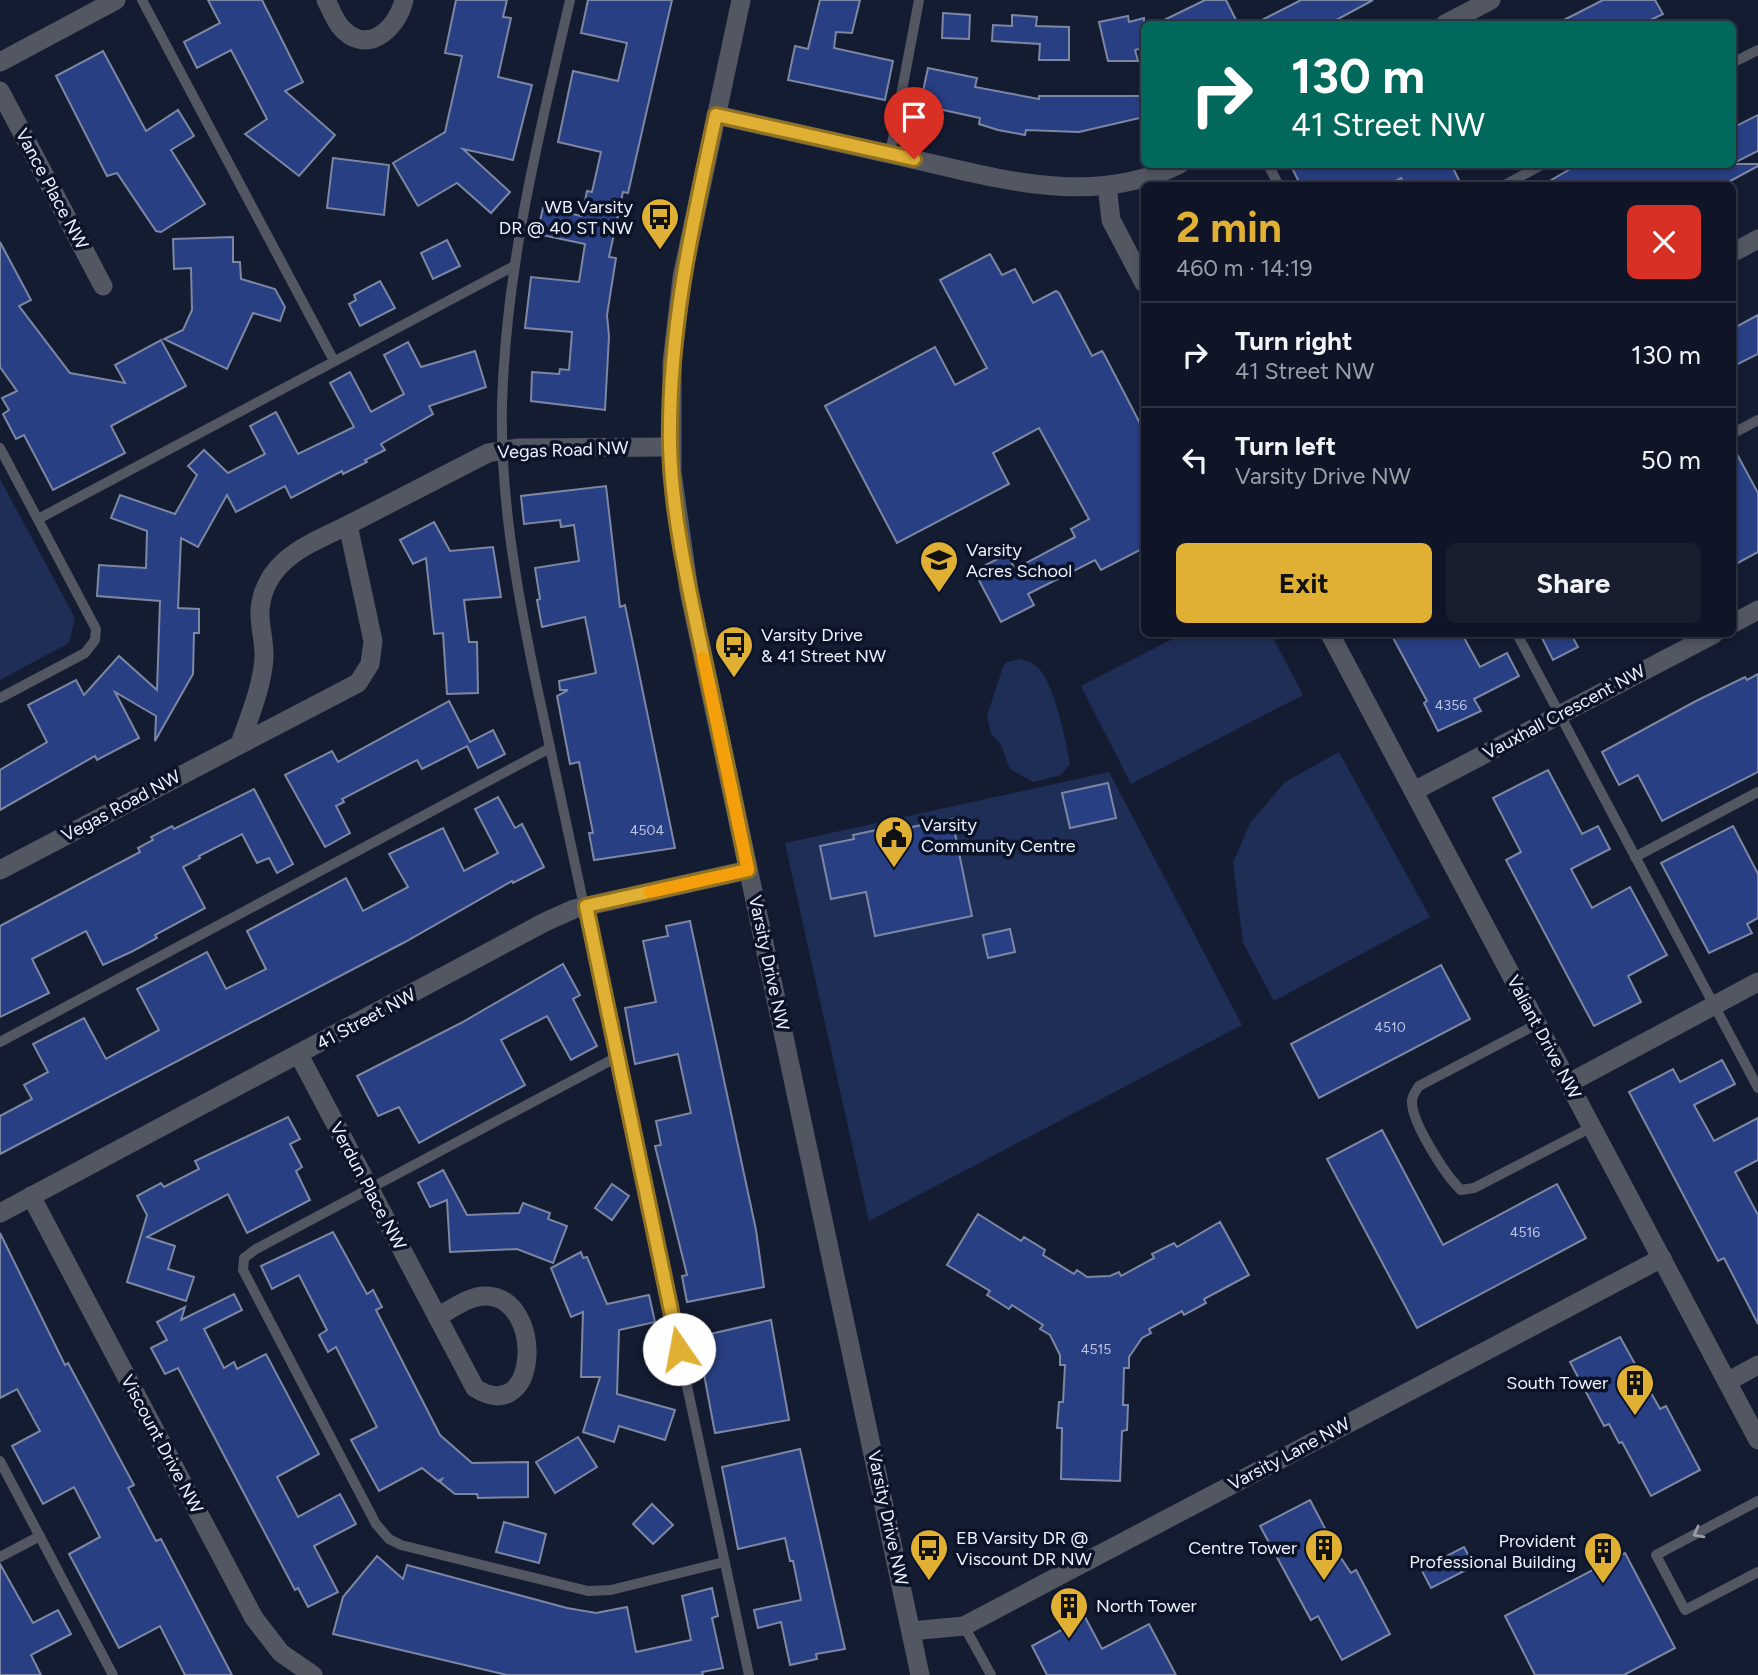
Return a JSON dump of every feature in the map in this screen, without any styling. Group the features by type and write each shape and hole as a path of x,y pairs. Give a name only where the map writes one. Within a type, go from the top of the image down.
{"street":[{"path":"0,62 116,0"},
{"path":"326,0 339,25 356,37 367,39 392,29 404,0"},
{"name":"Varsity Drive NW","path":"741,0 682,276 672,362 670,447 678,532 920,1675"},
{"path":"1451,21 1491,0"},
{"name":"Vance Place NW","path":"0,91 103,286"},
{"path":"716,115 1033,186 1107,186 1134,182 1170,168"},
{"path":"1107,186 1111,220 1141,277"},
{"path":"1736,251 1758,239"},
{"name":"Vegas Road NW","path":"241,741 258,688 264,658 260,610 271,575 292,554 478,456 503,449 670,447"},
{"name":"Vegas Road NW","path":"0,870 241,741 358,683 370,664 373,641 348,525"},
{"path":"1736,622 1758,610"},
{"name":"Valiant Drive NW","path":"1332,637 1758,1440"},
{"name":"Vauxhall Crescent NW","path":"1414,792 1708,637"},
{"name":"41 Street NW","path":"0,1213 545,922 586,906 748,870"},
{"path":"1569,1083 1758,982"},
{"name":"Verdun Place NW","path":"299,1055 437,1317 475,1388 494,1396 514,1390 521,1382 527,1361 525,1337 518,1316 507,1303 488,1296 478,1297 437,1317"},
{"name":"Viscount Drive NW","path":"31,1196 254,1619 281,1653 313,1675"},
{"name":"Varsity Lane NW","path":"911,1631 964,1626 1662,1258"},
{"path":"1727,1382 1758,1365"}],"lane":[{"path":"142,0 334,361"},
{"path":"570,0 520,217 514,266 502,404 503,449 517,589 749,1675"},
{"path":"890,154 919,0"},
{"path":"1736,61 1758,50"},
{"path":"1510,182 1536,168"},
{"path":"38,519 514,266"},
{"path":"1736,432 1758,420"},
{"path":"0,448 92,620 95,640 85,653 0,698"},
{"path":"1519,637 1758,1088"},
{"path":"0,1042 550,748"},
{"path":"1635,857 1758,792"},
{"path":"1537,1024 1419,1086 1412,1097 1413,1110 1448,1178 1461,1190 1475,1188 1592,1127"},
{"path":"617,1056 256,1249 244,1258 243,1270 376,1524 389,1538 401,1545 589,1591 611,1590 724,1562"},
{"path":"0,1461 113,1675"},
{"path":"1758,1501 1656,1555 1685,1611 1758,1572"},
{"path":"0,1557 40,1536"},
{"path":"964,1626 991,1675"}],"shaded area":[{"path":"0,479 75,618 69,643 0,680"},
{"path":"1176,637 1273,637 1303,695 1131,784 1081,686"},
{"path":"1021,659 1036,666 1048,684 1054,697 1070,764 1061,775 1033,782 1010,769 1000,743 991,734 987,716 1003,667 1007,662"},
{"path":"1339,752 1430,917 1274,1001 1243,943 1233,863 1250,823 1285,782"},
{"path":"1109,772 1242,1025 869,1221 785,843"}],"building":[{"path":"208,0 262,0 303,82 285,91 335,135 299,176 245,134 267,119 231,50 197,68 184,42 220,23"},
{"path":"456,0 507,0 503,17 511,18 498,77 532,85 513,160 463,149 510,192 491,213 457,183 418,206 393,163 445,132 462,56 445,53"},
{"path":"588,0 672,0 628,193 623,192 609,257 616,258 607,315 609,336 605,410 531,401 532,372 559,374 560,369 569,370 572,332 525,328 531,277 579,282 585,244 537,234 543,208 582,216 587,191 592,192 601,152 558,142 573,71 618,81 627,43 581,33"},
{"path":"820,0 860,0 852,33 836,32 834,48 893,61 885,100 788,80 795,46 808,49"},
{"path":"1205,0 1226,0 1236,21 1162,21"},
{"path":"1301,0 1373,0 1334,21 1260,21"},
{"path":"1603,0 1655,0 1663,14 1648,21 1562,21"},
{"path":"943,13 970,15 969,39 942,38"},
{"path":"1012,15 1037,17 1036,26 1069,27 1069,60 1039,60 1040,44 992,41 993,25 1012,26"},
{"path":"1128,16 1129,22 1144,18 1144,21 1141,21 1141,49 1135,50 1138,61 1108,61 1099,22"},
{"path":"103,51 146,131 178,110 194,136 171,150 205,204 161,232 156,231 117,173 107,176 56,76"},
{"path":"928,68 977,78 975,87 1039,99 1039,96 1141,96 1141,118 1079,132 1026,130 1025,135 979,124 980,118 920,105"},
{"path":"1758,115 1758,151 1736,162 1736,126"},
{"path":"333,158 389,165 384,215 327,208"},
{"path":"1736,164 1758,164 1728,182 1548,182 1572,168 1736,168"},
{"path":"1292,168 1453,168 1460,182 1403,182 1401,178 1394,182 1299,182"},
{"path":"233,237 233,262 240,262 241,279 275,289 285,307 280,321 253,313 227,369 164,339 183,330 192,310 191,268 174,269 173,239"},
{"path":"447,240 460,266 433,279 421,253"},
{"path":"0,242 31,300 19,306 70,373 125,383 115,365 161,340 186,386 111,426 125,453 53,490 24,435 16,439 3,414 9,410 2,398 17,391 0,367"},
{"path":"990,254 1002,275 1015,269 1033,303 1056,291 1059,293 1092,356 1102,351 1104,354 1141,425 1141,550 1101,570 1095,560 1028,594 1034,605 1001,622 974,571 1007,554 1015,569 1075,537 1071,529 1089,519 1039,428 993,453 1009,484 897,543 825,406 935,347 955,385 987,368 940,280"},
{"path":"380,281 395,308 360,326 349,304 356,300 354,295"},
{"path":"1758,315 1758,354 1736,365 1736,327"},
{"path":"408,342 421,367 475,351 486,387 429,406 433,414 381,444 385,450 365,460 367,462 343,474 342,471 291,498 285,486 236,512 227,495 198,547 181,538 178,608 199,609 199,633 194,633 193,674 155,741 156,716 115,692 139,738 97,760 95,756 0,810 0,770 47,742 28,705 76,680 84,695 119,656 157,690 160,601 97,596 99,565 146,568 147,531 111,518 120,495 175,514 197,475 188,466 204,450 228,473 265,454 250,426 276,412 298,454 354,427 330,383 350,372 371,412 404,394 384,355"},
{"path":"1736,452 1758,493 1758,552 1736,564"},
{"path":"606,486 620,607 625,605 675,848 594,860 589,833 593,833 579,762 570,764 557,696 568,690 560,690 559,681 596,673 585,617 542,627 535,568 579,561 574,525 561,527 560,520 524,524 521,496"},
{"path":"434,522 450,551 493,547 501,597 464,600 469,642 477,642 478,693 447,694 443,633 434,634 426,558 413,564 400,540"},
{"path":"1393,637 1464,637 1480,667 1507,653 1519,676 1474,699 1481,711 1438,731 1424,703 1427,701"},
{"path":"1542,637 1573,637 1578,647 1553,660"},
{"path":"1758,674 1758,772 1662,821 1638,775 1619,785 1602,752 1696,701 1745,677 1747,680"},
{"path":"449,701 470,742 493,730 505,754 478,768 467,746 422,769 417,760 342,799 344,802 336,806 350,833 325,847 285,775 332,751 338,762"},
{"path":"1548,770 1582,834 1598,826 1610,849 1571,869 1592,908 1630,887 1667,955 1628,976 1641,1002 1594,1026 1506,860 1521,852 1493,798"},
{"path":"1108,783 1116,818 1070,828 1062,793"},
{"path":"254,789 293,864 277,873 269,858 257,863 242,834 199,856 200,858 183,867 205,908 155,935 157,938 103,965 86,931 32,959 49,993 0,1017 0,926 140,852 138,848 153,840 151,837 172,826 174,829"},
{"path":"498,797 515,828 522,824 544,867 513,883 512,881 405,942 0,1154 0,1116 32,1099 24,1085 48,1072 33,1044 84,1018 106,1059 159,1030 137,989 207,952 226,989 266,969 247,931 346,878 363,911 408,887 389,854 443,828 464,871 498,853 475,809"},
{"name":"Varsity Community Centre","path":"952,819 972,916 875,936 866,892 831,899 820,846 854,839 853,835 881,829 882,833"},
{"path":"1733,826 1758,874 1758,918 1747,924 1752,933 1709,953 1661,863"},
{"path":"690,921 756,1230 764,1287 687,1302 682,1276 687,1275 655,1146 661,1145 656,1121 691,1113 678,1054 635,1064 625,1008 656,1002 643,941 668,936 666,926"},
{"path":"1010,929 1015,952 988,958 983,935"},
{"path":"563,964 580,995 573,999 597,1046 571,1060 547,1016 501,1040 525,1085 419,1143 399,1107 378,1116 357,1076 461,1023"},
{"path":"1441,965 1470,1019 1319,1098 1291,1044"},
{"path":"1722,1060 1735,1084 1694,1105 1714,1141 1758,1118 1758,1160 1735,1172 1758,1215 1758,1324 1724,1258 1718,1261 1629,1092 1673,1069 1680,1082"},
{"path":"288,1117 300,1139 290,1144 302,1167 296,1171 310,1200 247,1233 228,1194 147,1237 175,1246 168,1269 194,1277 186,1301 127,1282 147,1215 137,1196 161,1183 164,1187 199,1169 195,1161"},
{"path":"1382,1130 1443,1245 1557,1184 1586,1238 1417,1328 1327,1159"},
{"path":"443,1170 467,1215 519,1213 523,1203 550,1213 548,1219 567,1226 553,1263 517,1249 450,1252 447,1200 430,1207 418,1183"},
{"path":"612,1184 629,1196 612,1220 595,1208"},
{"path":"978,1214 1021,1241 1024,1237 1045,1250 1043,1255 1074,1274 1077,1270 1087,1277 1110,1276 1119,1272 1121,1276 1154,1258 1152,1254 1174,1243 1177,1247 1220,1222 1249,1275 1204,1299 1206,1303 1184,1315 1182,1311 1149,1329 1151,1333 1142,1338 1129,1357 1129,1368 1124,1368 1123,1405 1128,1405 1127,1430 1122,1431 1120,1481 1061,1479 1062,1428 1057,1428 1059,1402 1063,1402 1065,1365 1060,1365 1060,1355 1050,1335 1040,1329 1043,1325 1012,1305 1009,1309 987,1295 990,1291 947,1265"},
{"path":"333,1232 367,1294 373,1290 382,1307 376,1310 440,1435 472,1463 528,1462 528,1497 478,1498 477,1494 455,1494 440,1482 442,1479 438,1481 422,1468 379,1491 351,1440 377,1427 336,1347 328,1352 319,1335 327,1330 299,1275 272,1289 261,1266"},
{"path":"0,1233 65,1365 68,1363 134,1485 128,1488 156,1541 161,1539 232,1675 185,1675 160,1626 119,1648 69,1554 100,1537 74,1487 43,1504 12,1446 40,1431 17,1389 0,1398"},
{"path":"581,1252 583,1258 587,1257 607,1304 649,1295 655,1322 619,1330 617,1394 675,1410 665,1440 619,1426 614,1442 583,1432 600,1377 581,1377 583,1312 571,1317 551,1268"},
{"path":"234,1294 242,1310 204,1329 224,1368 234,1362 237,1369 266,1354 319,1454 277,1477 298,1517 340,1494 356,1524 314,1546 338,1592 308,1607 298,1588 295,1590 178,1368 165,1374 151,1348 167,1340 157,1322 185,1307 181,1320"},
{"path":"771,1320 789,1420 715,1433 697,1337"},
{"name":"South Tower","path":"1620,1337 1660,1409 1666,1406 1700,1470 1651,1496 1622,1442 1619,1443 1609,1424 1604,1426 1570,1362"},
{"path":"578,1437 597,1467 555,1493 536,1462"},
{"path":"800,1449 845,1649 816,1654 817,1659 790,1665 781,1622 758,1628 754,1610 801,1600 793,1561 790,1561 785,1538 738,1549 722,1467"},
{"name":"Centre Tower","path":"1310,1500 1339,1555 1351,1573 1356,1570 1390,1634 1342,1660 1318,1616 1311,1620 1260,1526"},
{"path":"652,1504 673,1525 653,1544 633,1524"},
{"path":"504,1522 546,1534 539,1563 496,1552"},
{"path":"1464,1547 1474,1566 1431,1588 1421,1569"},
{"name":"Provident Professional Building","path":"1625,1553 1675,1648 1624,1675 1535,1675 1505,1616"},
{"path":"377,1556 403,1579 407,1565 567,1608 596,1613 627,1607 636,1652 691,1640 682,1596 712,1588 718,1616 712,1618 723,1668 702,1672 703,1675 507,1675 333,1634 343,1597"},
{"path":"0,1564 33,1623 58,1610 71,1634 31,1655 41,1675 0,1675"},
{"path":"1085,1617 1102,1649 1149,1624 1176,1675 1047,1675 1032,1646"}],"slow traffic":[{"path":"650,892 748,870 703,658"}],"place":[{"name":"WB Varsity DR @ 40 ST NW","path":"660,251"},
{"name":"Varsity Acres School","path":"939,594"},
{"name":"Varsity Drive & 41 Street NW","path":"734,679"},
{"name":"Varsity Community Centre","path":"894,869"},
{"name":"South Tower","path":"1635,1417"},
{"name":"EB Varsity DR @ Viscount DR NW","path":"929,1582"},
{"name":"Centre Tower","path":"1324,1582"},
{"name":"Provident Professional Building","path":"1603,1585"},
{"name":"North Tower","path":"1069,1640"}],"route":[{"path":"679,1349 586,906 748,870 678,532 670,447 672,362 682,276 716,115 914,159"}]}
